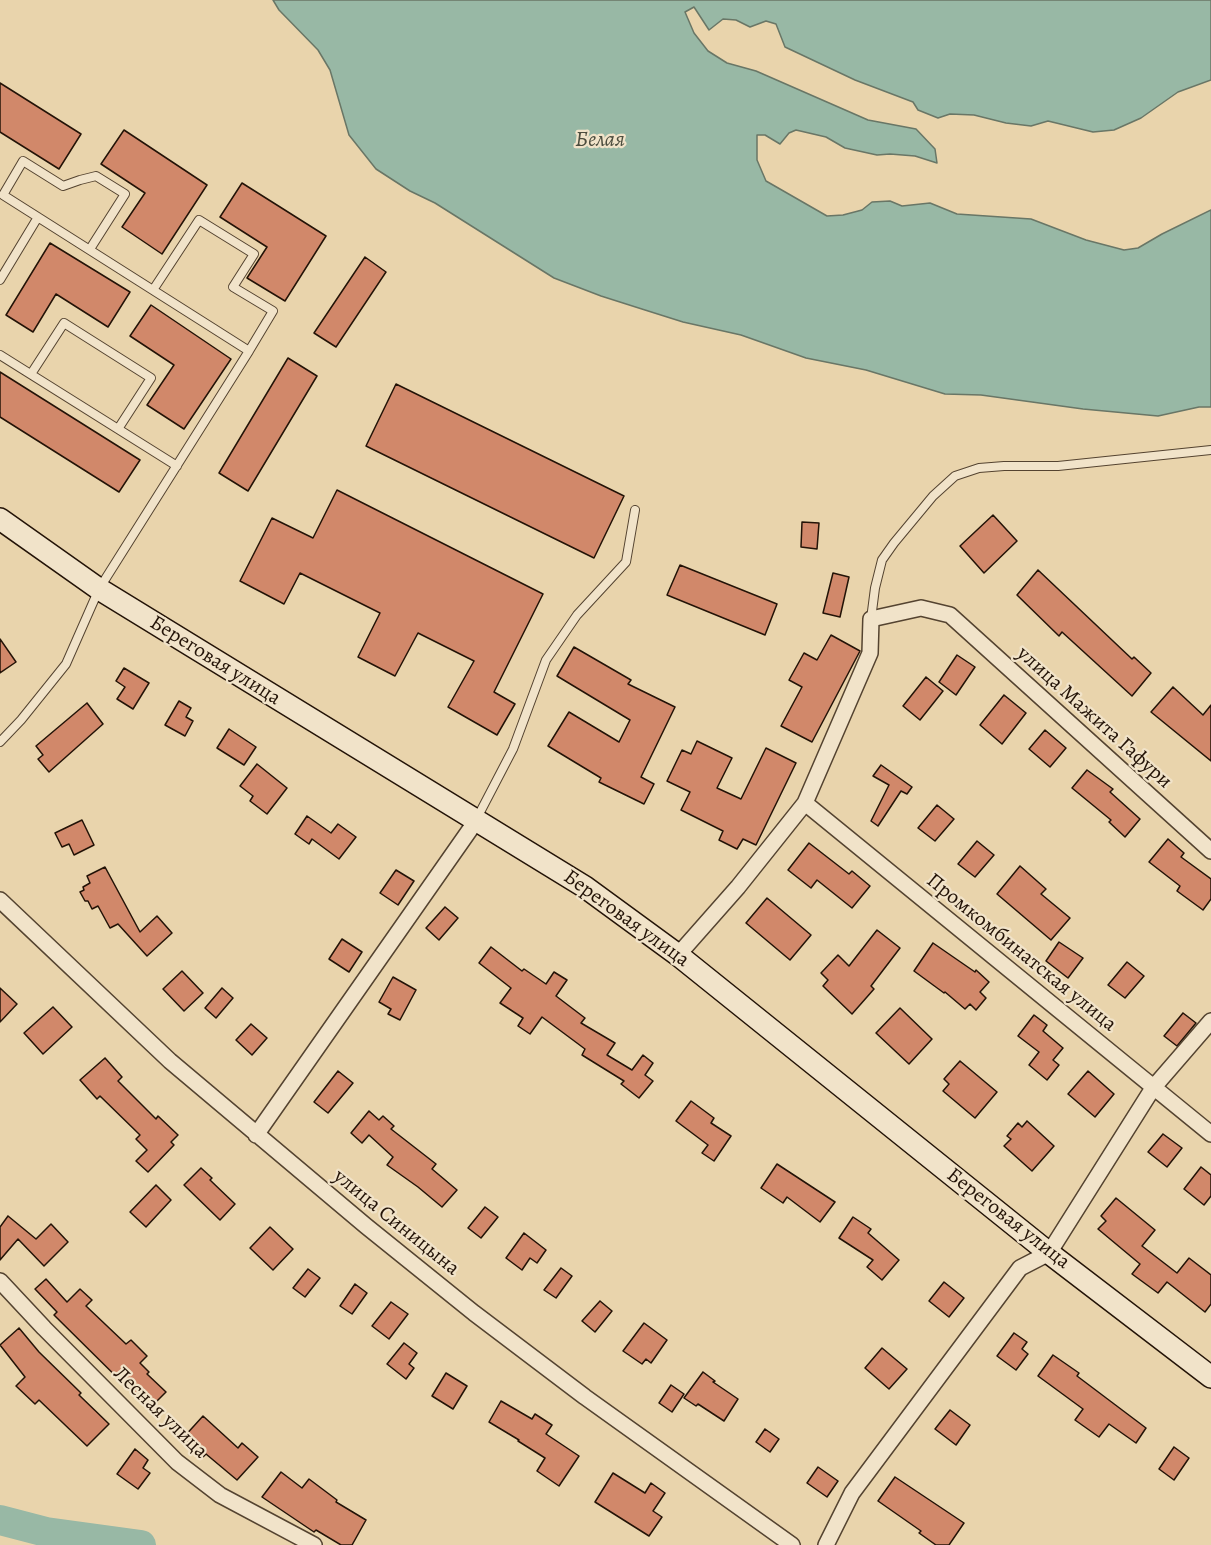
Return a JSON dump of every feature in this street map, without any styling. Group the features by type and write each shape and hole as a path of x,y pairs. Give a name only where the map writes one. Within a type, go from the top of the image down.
{"main road":[{"name":"Береговая улица","path":"0,519 99,589 585,887 678,955 1049,1253 1211,1377"}],"street":[{"name":"улица Мажита Гафури","path":"871,619 921,608 950,615 1211,851"},
{"path":"678,955 738,887 805,803 870,653 871,619"},
{"name":"Промкомбинатская улица","path":"805,803 1211,1134"},
{"path":"256,1135 476,821"},
{"name":"улица Синицына","path":"0,900 170,1061 256,1135 474,1313 585,1397 792,1545"},
{"path":"826,1545 852,1493 1020,1268 1049,1253 1153,1088 1211,1021"},
{"name":"Лесная улица","path":"0,1281 177,1462 220,1495 314,1545"}],"lane":[{"path":"90,249 125,194 96,176 63,186 23,160 3,195 249,351"},
{"path":"0,280 38,217"},
{"path":"0,742 21,720 66,664 99,589 273,311 233,287 254,254 199,220 153,290"},
{"path":"31,375 64,323 151,378 118,429"},
{"path":"0,355 177,466"},
{"path":"871,619 882,560 933,496 955,476 979,468 996,466 1058,465 1211,450"},
{"path":"476,821 513,749 546,660 577,615 626,562 635,510"}],"water":[{"name":"Белая","path":"273,0 1211,0 1211,80 1178,92 1141,118 1114,130 1093,132 1048,121 1031,126 974,115 950,114 938,118 918,110 913,102 855,80 785,47 776,24 766,21 750,27 736,20 723,19 709,30 694,7 685,12 694,33 708,51 727,63 756,71 868,120 916,129 935,149 937,163 915,156 877,155 845,148 826,137 796,130 789,133 780,144 765,135 757,135 757,160 766,181 827,216 862,210 872,202 890,201 902,206 930,203 957,214 1031,219 1086,240 1124,250 1138,248 1211,210 1211,407 1199,407 1158,416 1083,409 981,395 945,394 866,370 806,358 741,335 683,322 601,296 554,278 435,203 410,191 376,169 349,135 330,70 318,50 279,10"}],"building":[{"path":"0,83 81,134 59,169 0,132"},
{"path":"124,130 207,185 162,254 122,227 145,193 101,164"},
{"path":"242,183 326,236 285,301 247,278 267,247 220,217"},
{"path":"50,243 130,292 108,327 56,294 33,332 6,315"},
{"path":"365,257 386,272 336,347 314,333"},
{"path":"151,305 231,359 184,429 147,405 174,365 130,336"},
{"path":"288,358 317,376 248,491 219,473"},
{"path":"0,372 140,460 119,492 0,417"},
{"path":"396,384 624,496 594,558 366,446"},
{"path":"337,490 543,594 494,692 515,704 497,735 448,707 474,661 418,633 395,676 358,657 380,613 300,573 284,604 240,581 272,518 313,538"},
{"path":"993,515 1017,541 984,573 960,546"},
{"path":"802,522 819,523 817,549 801,547"},
{"path":"680,565 777,604 765,635 667,595"},
{"path":"1038,570 1132,659 1134,657 1151,673 1132,696 1062,632 1059,636 1017,595"},
{"path":"833,573 849,577 840,617 823,613"},
{"path":"831,635 860,651 812,742 781,726 802,687 789,680 804,653 817,660"},
{"path":"0,639 16,662 0,673"},
{"path":"574,647 631,680 628,684 675,707 641,777 654,784 644,804 599,782 601,778 548,746 569,712 619,742 630,720 557,676"},
{"path":"957,655 975,667 956,695 939,682"},
{"path":"124,668 149,683 133,709 117,699 125,687 116,681"},
{"path":"926,677 943,691 920,720 903,706"},
{"path":"1173,687 1203,715 1211,705 1211,761 1151,712"},
{"path":"1004,695 1026,713 1002,744 980,725"},
{"path":"179,701 191,708 186,717 193,721 185,736 165,725"},
{"path":"87,703 103,724 49,772 38,759 43,755 36,746"},
{"path":"229,729 256,747 244,765 217,748"},
{"path":"1045,730 1066,748 1050,767 1029,749"},
{"path":"697,741 732,758 717,788 741,799 766,748 796,763 756,845 743,839 737,849 719,840 723,831 681,810 690,792 667,781 682,750 691,754"},
{"path":"257,764 287,788 267,814 250,801 253,796 240,786"},
{"path":"881,765 912,787 907,794 901,791 878,826 871,821 889,785 873,776"},
{"path":"1087,770 1113,789 1110,792 1140,819 1125,837 1109,822 1111,820 1072,788"},
{"path":"937,805 954,819 935,841 918,828"},
{"path":"307,816 331,833 338,824 356,837 339,859 312,839 309,844 295,834"},
{"path":"82,820 94,845 74,855 69,844 62,847 55,833"},
{"path":"1168,839 1184,853 1181,857 1211,879 1211,899 1203,910 1177,891 1180,886 1149,862"},
{"path":"977,841 994,855 975,877 958,864"},
{"path":"809,843 849,874 852,871 870,886 852,908 817,880 811,888 788,870"},
{"path":"1020,866 1046,889 1041,894 1070,918 1051,940 997,894"},
{"path":"105,867 140,932 157,916 172,933 147,956 118,924 110,928 98,906 92,909 80,892 90,883 87,876"},
{"path":"396,870 414,881 398,905 380,893"},
{"path":"767,898 811,935 790,960 746,923"},
{"path":"445,907 458,918 439,940 426,928"},
{"path":"877,930 900,948 871,986 874,989 852,1014 823,986 828,980 821,973 838,955 849,966"},
{"path":"342,939 362,952 349,972 329,959"},
{"path":"1059,942 1083,958 1068,978 1046,961"},
{"path":"933,943 975,972 976,970 989,982 980,992 986,998 976,1010 970,1004 965,1009 914,971"},
{"path":"491,947 522,971 524,969 546,984 554,972 567,980 556,996 585,1018 581,1023 615,1043 607,1055 632,1070 643,1055 653,1063 645,1075 653,1081 639,1098 621,1084 624,1081 582,1055 585,1049 542,1017 530,1034 518,1026 523,1018 500,1003 511,988 479,963"},
{"path":"1127,962 1144,976 1125,998 1108,985"},
{"path":"182,971 203,993 184,1011 163,989"},
{"path":"393,977 416,990 400,1020 388,1014 391,1009 379,1002"},
{"path":"0,988 17,1004 0,1022"},
{"path":"222,988 233,998 216,1018 205,1008"},
{"path":"53,1007 72,1027 43,1054 24,1033"},
{"path":"900,1008 932,1039 909,1064 876,1033"},
{"path":"1183,1013 1196,1023 1177,1046 1164,1036"},
{"path":"1034,1015 1047,1025 1043,1031 1063,1048 1053,1060 1059,1065 1047,1080 1029,1065 1039,1052 1018,1036"},
{"path":"251,1024 267,1038 252,1055 236,1040"},
{"path":"105,1058 122,1077 118,1081 156,1119 158,1116 178,1135 171,1142 174,1145 148,1172 136,1161 147,1150 136,1139 140,1135 100,1096 97,1099 80,1080"},
{"path":"960,1061 997,1092 975,1118 943,1091 949,1084 944,1079"},
{"path":"338,1071 353,1083 328,1113 314,1102"},
{"path":"1088,1071 1114,1094 1095,1117 1068,1094"},
{"path":"691,1101 714,1118 711,1123 731,1136 714,1161 702,1153 708,1145 676,1121"},
{"path":"369,1111 379,1120 383,1116 394,1126 391,1129 436,1164 432,1169 457,1190 442,1207 387,1165 393,1157 369,1135 362,1143 351,1133"},
{"path":"1027,1121 1054,1146 1032,1171 1004,1146 1011,1139 1007,1136 1018,1123 1022,1127"},
{"path":"1163,1134 1182,1148 1167,1167 1148,1152"},
{"path":"777,1164 835,1202 820,1222 787,1197 783,1203 761,1188"},
{"path":"1201,1167 1211,1175 1211,1196 1204,1205 1184,1189"},
{"path":"201,1168 235,1204 220,1220 184,1185"},
{"path":"156,1185 171,1200 146,1227 130,1212"},
{"path":"1116,1198 1155,1230 1142,1246 1177,1273 1189,1258 1211,1275 1211,1304 1205,1312 1167,1282 1158,1293 1132,1274 1140,1264 1098,1229 1106,1221 1101,1216"},
{"path":"485,1207 498,1217 481,1238 468,1228"},
{"path":"8,1216 36,1239 51,1224 68,1242 44,1266 18,1239 0,1260 0,1227"},
{"path":"853,1217 871,1229 868,1233 899,1260 882,1280 867,1267 873,1260 839,1238"},
{"path":"270,1227 293,1249 273,1270 250,1248"},
{"path":"524,1233 546,1250 537,1263 530,1258 522,1270 506,1258"},
{"path":"561,1268 572,1276 556,1298 544,1290"},
{"path":"308,1269 320,1278 305,1297 293,1288"},
{"path":"46,1279 67,1302 80,1289 92,1300 86,1306 126,1344 131,1340 147,1356 140,1363 149,1372 147,1374 166,1392 149,1409 54,1315 57,1312 35,1289"},
{"path":"944,1282 964,1298 949,1317 929,1301"},
{"path":"355,1284 367,1293 352,1314 340,1306"},
{"path":"600,1301 612,1311 595,1332 582,1321"},
{"path":"391,1302 408,1314 389,1339 372,1326"},
{"path":"644,1323 667,1340 651,1363 646,1359 642,1364 623,1351"},
{"path":"19,1328 39,1352 81,1393 79,1395 109,1424 87,1446 39,1400 35,1404 16,1386 25,1377 0,1345"},
{"path":"1014,1333 1027,1342 1022,1349 1028,1354 1016,1370 997,1356"},
{"path":"404,1343 417,1353 409,1364 414,1368 406,1379 387,1364"},
{"path":"882,1348 907,1369 889,1389 865,1368"},
{"path":"1053,1355 1079,1373 1077,1376 1146,1428 1136,1443 1109,1424 1099,1437 1075,1420 1083,1409 1038,1376"},
{"path":"703,1372 715,1381 713,1382 738,1399 724,1421 684,1398"},
{"path":"446,1373 467,1386 453,1409 432,1396"},
{"path":"671,1385 684,1394 672,1412 659,1403"},
{"path":"501,1401 532,1419 535,1414 552,1425 546,1434 579,1456 559,1486 537,1471 545,1458 489,1422"},
{"path":"950,1410 970,1425 956,1445 935,1429"},
{"path":"203,1416 238,1448 242,1443 258,1457 237,1480 206,1454 203,1457 183,1438"},
{"path":"765,1429 779,1439 770,1452 756,1442"},
{"path":"1174,1447 1189,1458 1174,1480 1159,1469"},
{"path":"135,1449 148,1460 143,1468 150,1473 138,1489 117,1474"},
{"path":"818,1467 838,1481 827,1497 807,1483"},
{"path":"281,1472 302,1488 309,1479 337,1500 336,1502 366,1520 352,1545 341,1545 316,1530 314,1532 262,1497"},
{"path":"613,1473 645,1493 651,1483 665,1493 653,1511 662,1517 649,1536 595,1502"},
{"path":"895,1477 964,1523 949,1545 936,1545 919,1533 921,1531 878,1501"}],"waterway":[{"path":"0,1520 46,1532 141,1545"}]}
